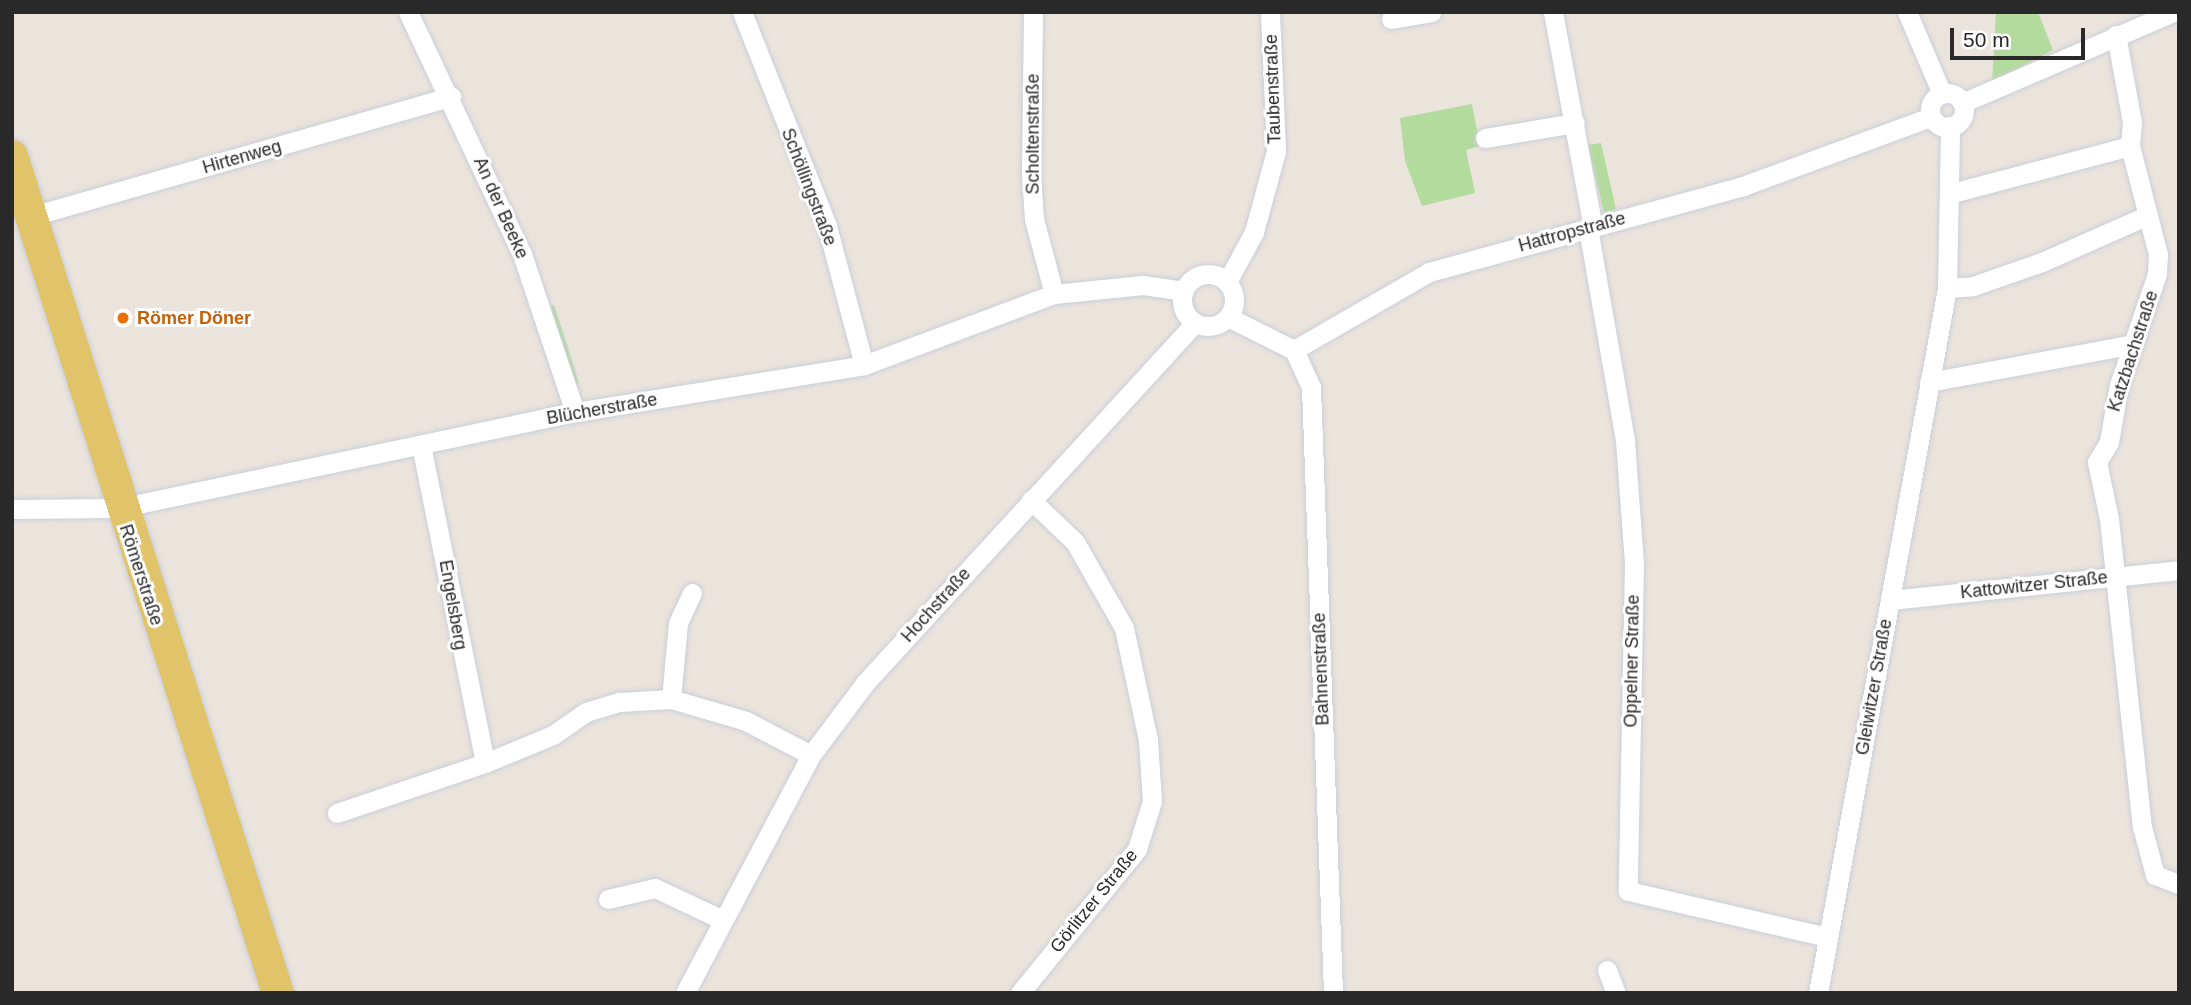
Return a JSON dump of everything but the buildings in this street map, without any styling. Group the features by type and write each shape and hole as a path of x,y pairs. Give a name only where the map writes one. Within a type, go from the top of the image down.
{"main road":[{"name":"Römerstraße","path":"12,156 119,508 278,993"}],"street":[{"name":"An der Beeke","path":"408,12 451,97 522,254 575,412"},
{"name":"Schöllingstraße","path":"742,12 827,226 864,365"},
{"name":"Scholtenstraße","path":"1033,12 1031,174 1034,219 1054,294"},
{"name":"Taubenstraße","path":"1227,282 1254,232 1276,152 1270,12"},
{"path":"1391,19 1431,12"},
{"path":"1553,12 1575,123 1590,228"},
{"path":"1907,12 1942,94 1962,103 2173,12"},
{"name":"Katzbachstraße","path":"2116,35 2132,122 2130,146 2157,274 2112,409 2109,442 2097,461 2114,577 2142,827 2155,875 2179,884"},
{"path":"1942,94 1930,106 1931,117 1950,126 1962,118 1962,103"},
{"name":"Hirtenweg","path":"32,216 451,97"},
{"name":"Hattropstraße","path":"1294,350 1429,272 1744,186 1931,117"},
{"path":"1486,138 1575,123"},
{"name":"Gleiwitzer Straße","path":"1818,993 1947,288 1952,193 1950,126"},
{"path":"1952,193 2130,146"},
{"path":"1947,288 1973,286 2042,262 2146,216"},
{"name":"Oppelner Straße","path":"1590,228 1625,441 1634,564 1628,891 1828,937"},
{"path":"1203,275 1227,282 1234,295 1228,317 1210,326 1195,323 1186,315 1184,291 1203,275"},
{"name":"Blücherstraße","path":"12,509 119,508 575,412 864,365 1054,294 1143,285 1184,291"},
{"path":"1228,317 1294,350"},
{"name":"Hochstraße","path":"685,993 721,919 811,755 865,683 1195,323"},
{"path":"1928,382 2134,344"},
{"name":"Bahnenstraße","path":"1294,350 1311,387 1333,993"},
{"name":"Engelsberg","path":"421,445 485,763"},
{"name":"Görlitzer Straße","path":"1020,993 1137,849 1152,801 1148,740 1124,628 1082,553 1031,500"},
{"name":"Kattowitzer Straße","path":"1890,600 2179,570"},
{"path":"671,699 678,623 692,593"},
{"path":"337,813 485,763 553,735 586,712 619,702 671,699 746,721 811,755"},
{"path":"608,899 637,887 655,888 721,919"},
{"path":"1607,970 1616,993"}],"green space":[{"path":"1996,12 2038,12 2053,50 1992,82"},
{"path":"1472,104 1480,146 1466,150 1475,193 1422,206 1405,161 1400,118"},
{"path":"1601,143 1616,209 1604,213 1588,145"},
{"path":"554,305 579,383 573,385 548,306"}],"place":[{"name":"Römer Döner","path":"123,318"}]}
